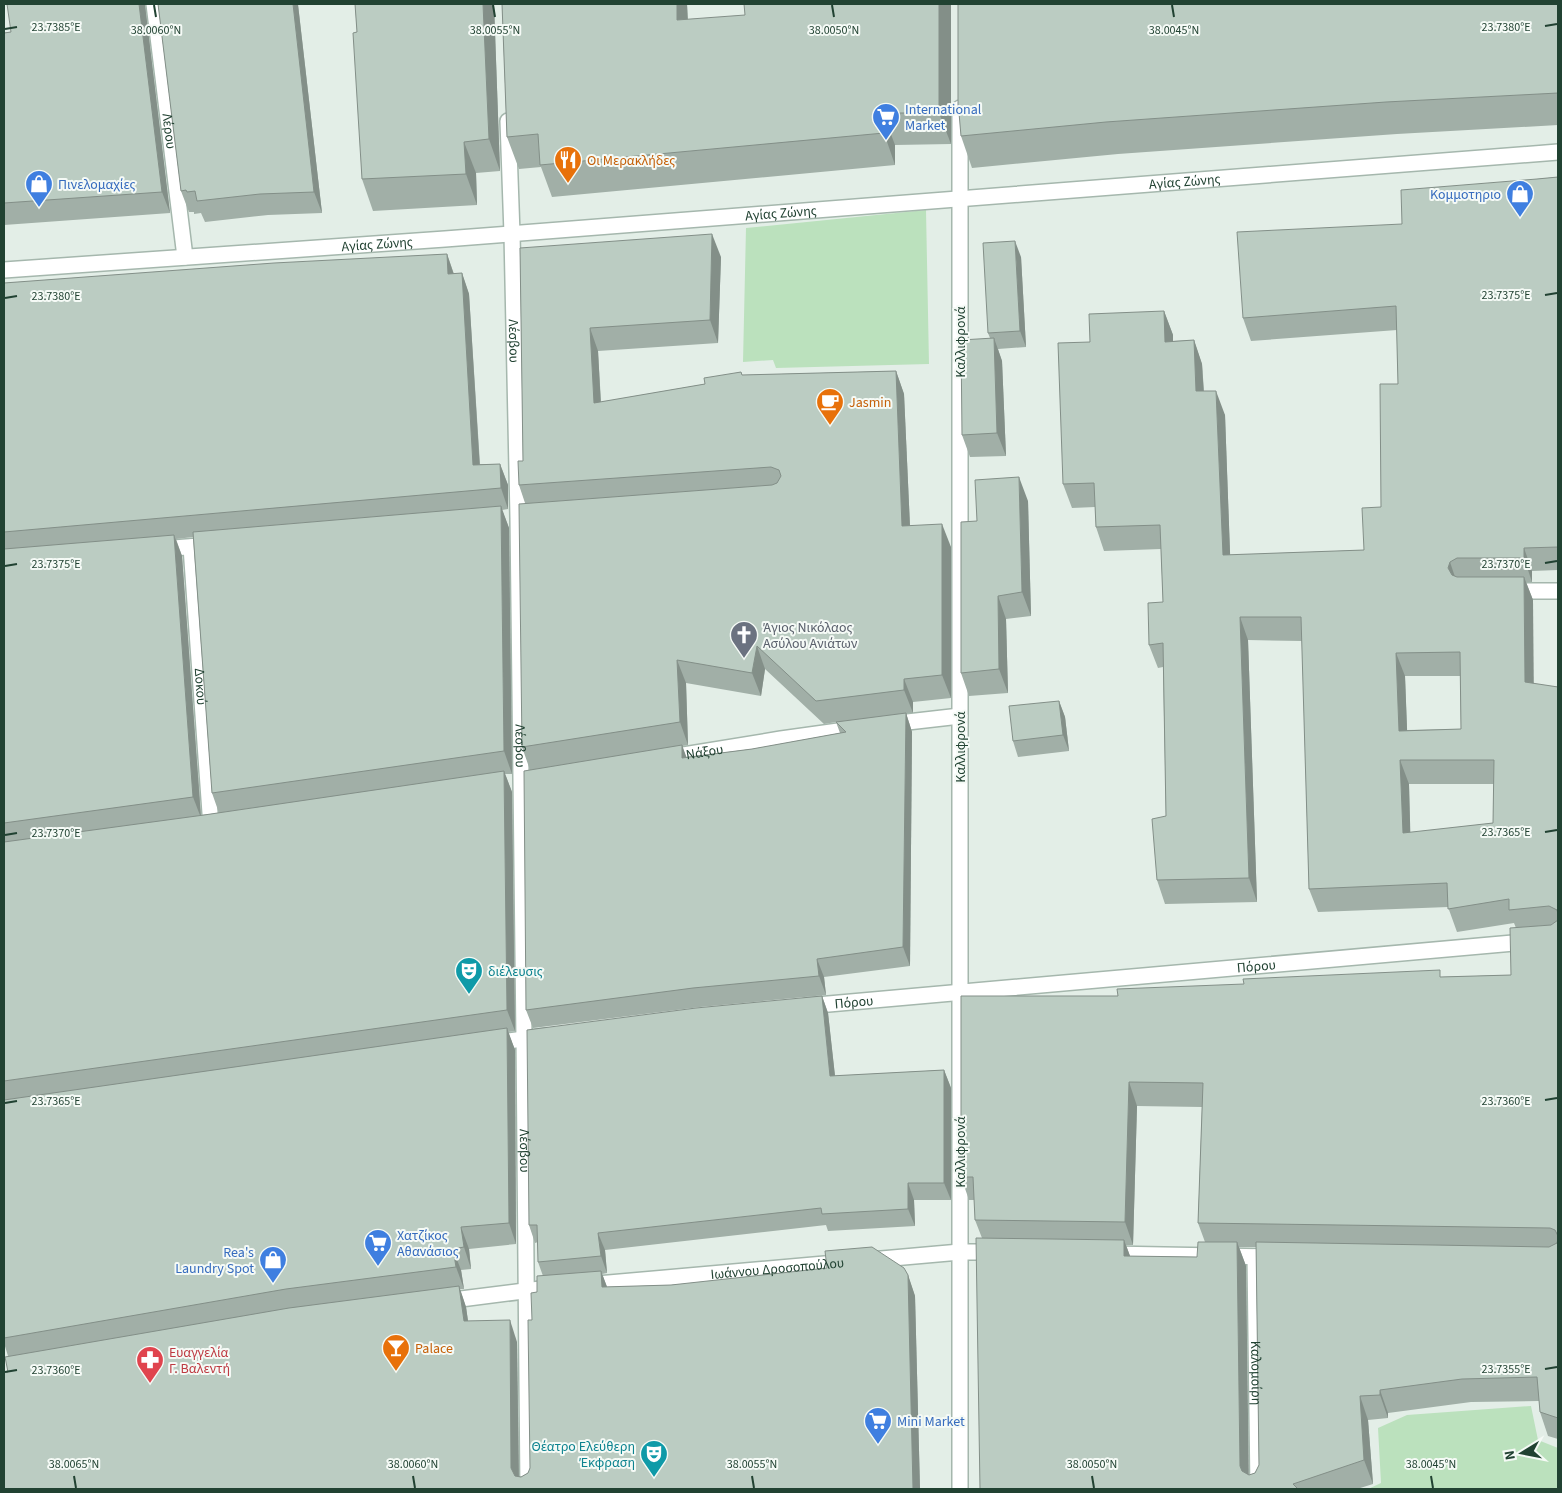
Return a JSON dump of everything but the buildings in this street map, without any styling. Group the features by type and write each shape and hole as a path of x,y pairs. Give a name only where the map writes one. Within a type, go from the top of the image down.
{"street":[{"name":"Λέρου","path":"154,4 184,258"},
{"name":"Καλλιφρονά","path":"960,98 960,1489"},
{"name":"Λέσβου","path":"508,109 512,234 513,518 524,1038 528,1489"},
{"name":"Αγίας Ζώνης","path":"4,270 960,200 1558,152"},
{"path":"513,518 537,516"},
{"path":"151,550 230,543"},
{"name":"Δοκού","path":"191,547 211,827"},
{"path":"1494,591 1558,591"},
{"name":"Νάξου","path":"652,760 781,739 960,716"},
{"path":"502,785 539,779"},
{"name":"Πόρου","path":"789,1008 960,991 1558,939"},
{"path":"482,1044 564,1034"},
{"name":"Ιωάννου Δροσοπούλου","path":"429,1303 526,1290 960,1252 1010,1252"},
{"path":"1098,1254 1294,1257"},
{"name":"Καλομοίρη","path":"1255,1257 1258,1489"}],"green space":[{"path":"926,210 929,364 776,368 773,360 743,362 746,228"},
{"path":"1531,1406 1538,1440 1558,1448 1558,1489 1368,1489 1381,1483 1378,1428 1407,1415"}],"place":[{"name":"International Market","path":"886,141"},
{"name":"Οι Μερακλήδες","path":"568,184"},
{"name":"Πινελομαχίες","path":"39,208"},
{"name":"Κομμοτηριο","path":"1520,218"},
{"name":"Jasmin","path":"830,426"},
{"name":"Άγιος Νικόλαος Ασύλου Ανιάτων","path":"744,659"},
{"name":"διέλευσις","path":"469,995"},
{"name":"Χατζίκος Αθανάσιος","path":"378,1267"},
{"name":"Rea's Laundry Spot","path":"273,1284"},
{"name":"Palace","path":"396,1372"},
{"name":"Ευαγγελία Γ. Βαλεντή","path":"150,1384"},
{"name":"Mini Market","path":"878,1445"},
{"name":"Θέατρο Ελεύθερη Έκφραση","path":"654,1478"}]}
